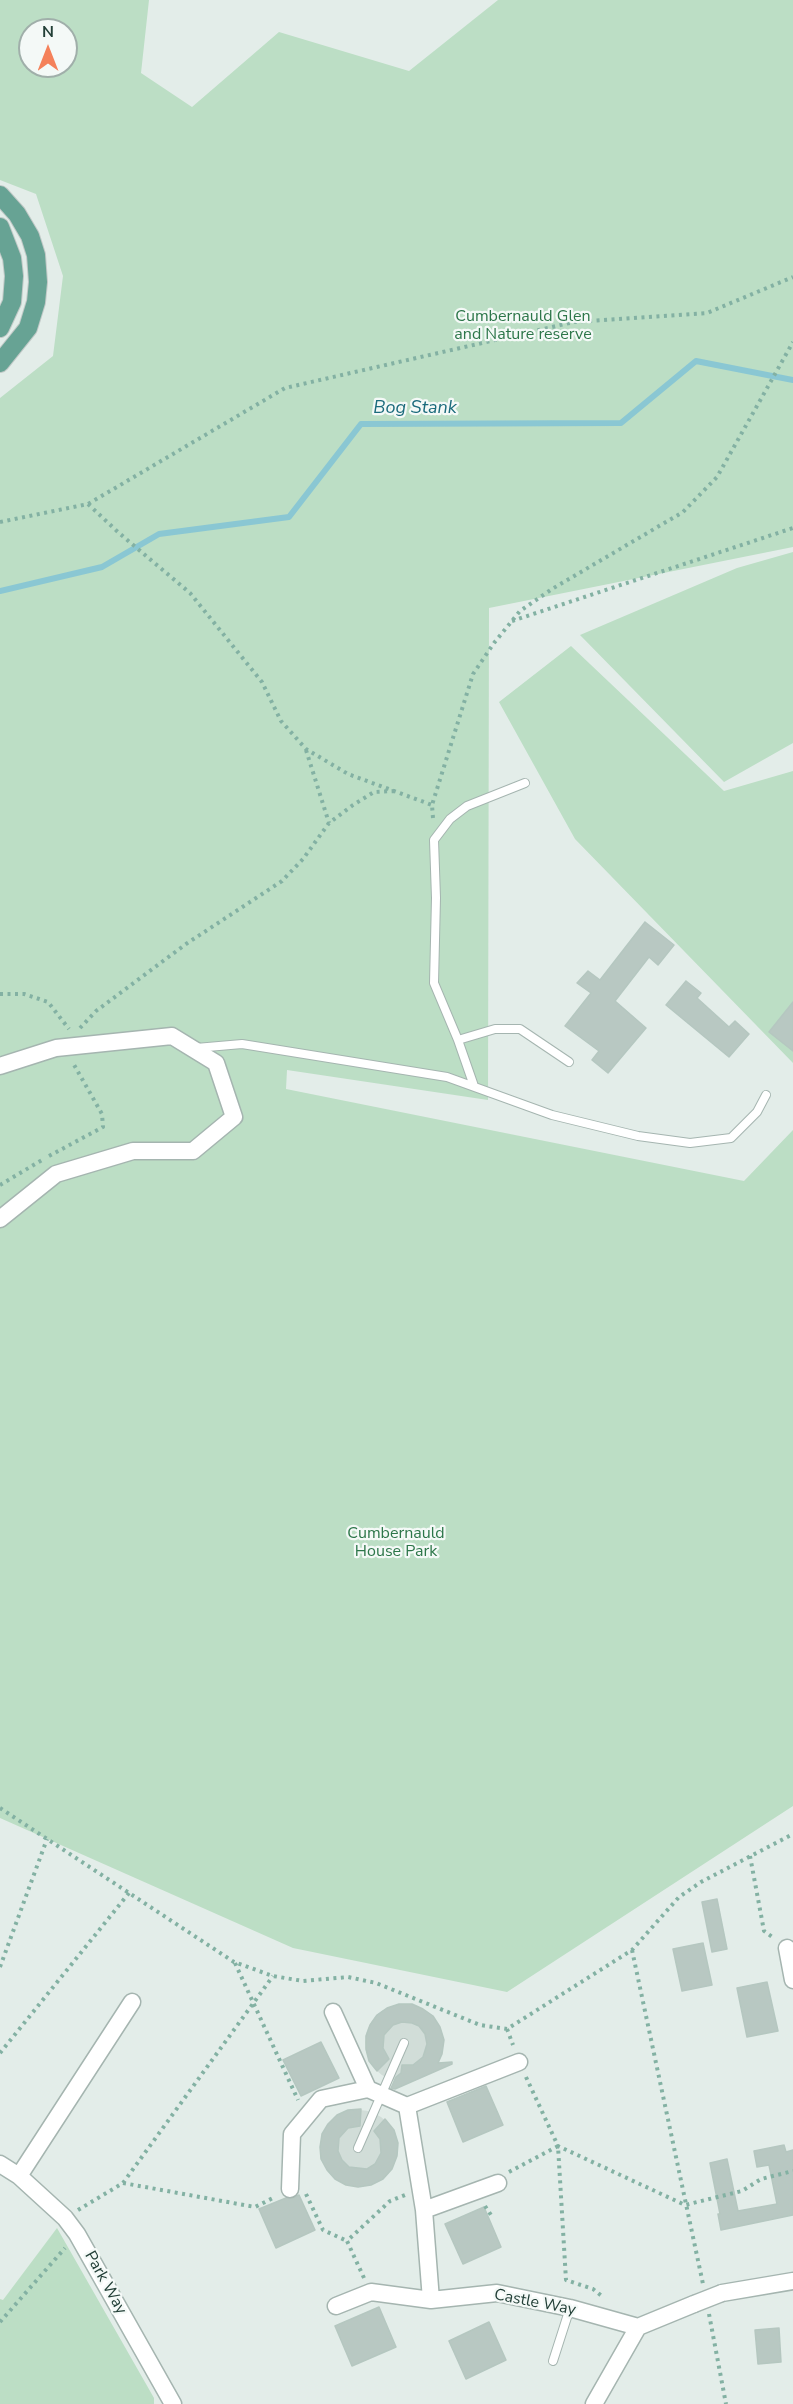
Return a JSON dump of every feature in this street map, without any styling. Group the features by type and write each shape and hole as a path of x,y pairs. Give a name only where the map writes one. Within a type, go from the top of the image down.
{"main road":[{"path":"0,195 17,214 30,236 36,255 38,282 36,302 28,328 0,363"},
{"path":"0,227 12,258 14,286 9,311 0,328"}],"street":[{"path":"0,1066 64,1048 172,1036 216,1063 234,1117 193,1151 133,1151 57,1174 0,1219"},
{"path":"787,1948 793,1980"},
{"path":"19,2176 132,2002"},
{"path":"333,2012 374,2092"},
{"path":"290,2189 292,2134 321,2099 374,2092 407,2106 519,2062"},
{"path":"407,2106 424,2210 431,2300"},
{"name":"Park Way","path":"0,2164 19,2176 64,2218 77,2234 173,2404"},
{"path":"424,2210 498,2183"},
{"path":"594,2404 638,2327 701,2307 722,2293 793,2281"},
{"name":"Castle Way","path":"336,2306 371,2292 431,2300 497,2293 570,2308 638,2327"}],"lane":[{"path":"474,1086 434,983 436,898 434,840 450,819 467,806 525,783"},
{"path":"458,1040 495,1029 520,1029 569,1062"},
{"path":"193,1048 242,1044 447,1077 552,1115 638,1136 690,1143 731,1138 757,1112 766,1095"},
{"path":"358,2148 374,2092 404,2043"},
{"path":"553,2361 570,2308"}],"path":[{"path":"0,522 88,504 285,388 574,322 707,313 793,277"},
{"path":"434,840 432,805 473,674 520,611 552,589 683,512 717,477 793,342"},
{"path":"88,504 190,593 262,682 280,721 306,749 348,774 432,805"},
{"path":"512,621 793,528"},
{"path":"306,749 329,823"},
{"path":"0,994 24,994 48,1002 73,1035 96,1011 134,982 186,944 282,881 303,859 329,823 374,792 395,791"},
{"path":"0,1185 103,1127 102,1113 64,1048"},
{"path":"0,1808 234,1962 273,1976 303,1981 348,1977 376,1983 480,2025 507,2029 632,1950 680,1897 700,1882 793,1834"},
{"path":"0,1967 47,1839"},
{"path":"750,1856 765,1931 787,1948"},
{"path":"0,2053 129,1893"},
{"path":"632,1950 703,2287"},
{"path":"234,1962 306,2117"},
{"path":"64,2218 123,2183 273,1976"},
{"path":"507,2029 519,2062 558,2146 566,2280"},
{"path":"558,2146 685,2205 742,2191 761,2179 793,2171"},
{"path":"498,2183 511,2170 558,2146"},
{"path":"123,2183 255,2207 290,2189 306,2193 323,2230 347,2241 368,2287"},
{"path":"347,2241 390,2201 411,2192"},
{"path":"483,2204 491,2216"},
{"path":"0,2322 77,2234"},
{"path":"701,2307 726,2404"}],"shaded area":[{"path":"404,2004 419,2007 436,2021 443,2043 440,2058 426,2075 404,2082 389,2079 372,2065 365,2043 368,2028 382,2011"},
{"path":"367,2110 380,2116 391,2127 397,2140 395,2163 380,2180 367,2186 351,2186 338,2180 323,2163 321,2140 327,2127 344,2112"}],"green space":[{"path":"0,0 149,0 141,73 192,107 279,32 409,71 498,0 793,0 793,547 489,608 488,1100 287,1070 286,1089 744,1181 793,1130 793,1806 507,1992 293,1948 0,1818 0,398 53,356 63,276 36,194 0,180"},
{"path":"793,552 793,743 724,782 580,635 737,568"},
{"path":"571,646 724,791 793,771 793,1063 575,839 499,702"},
{"path":"57,2228 154,2398 154,2404 0,2404 0,2299 3,2300"}],"building":[{"path":"645,922 674,945 658,965 649,957 615,1001 646,1028 608,1073 592,1060 599,1051 565,1026 591,993 577,983 588,971 600,980"},
{"path":"686,981 701,993 697,998 729,1027 735,1021 749,1034 729,1057 666,1005"},
{"path":"793,1002 793,1051 769,1032"},
{"path":"717,1899 727,1949 712,1952 702,1902"},
{"path":"703,1943 712,1985 682,1991 673,1949"},
{"path":"767,1982 778,2031 747,2037 737,1988"},
{"path":"399,2004 412,2004 433,2016 444,2040 438,2063 452,2062 452,2064 395,2089 391,2088 396,2077 401,2073 402,2065 413,2065 423,2057 427,2044 425,2034 419,2026 412,2023 402,2022 393,2025 384,2035 383,2048 389,2059 377,2071 369,2061 366,2036 377,2015"},
{"path":"321,2042 339,2078 301,2096 283,2060"},
{"path":"486,2086 503,2125 463,2142 447,2102"},
{"path":"361,2109 360,2126 348,2128 339,2138 338,2151 342,2160 349,2167 367,2169 375,2164 381,2153 380,2139 374,2131 385,2119 394,2130 398,2143 397,2156 392,2169 383,2179 371,2185 358,2187 346,2185 335,2179 321,2159 320,2147 322,2134 337,2115 348,2110"},
{"path":"784,2145 786,2152 793,2150 793,2215 721,2230 710,2163 727,2159 738,2211 777,2204 769,2165 757,2167 754,2151"},
{"path":"299,2195 315,2230 276,2248 259,2209"},
{"path":"484,2207 501,2247 463,2264 445,2224"},
{"path":"379,2307 396,2347 352,2366 335,2326"},
{"path":"489,2322 506,2360 466,2379 449,2341"},
{"path":"779,2328 781,2362 758,2364 755,2330"}],"waterway":[{"name":"Bog Stank","path":"0,591 102,567 159,534 289,517 361,424 621,423 696,361 793,380"}],"park label":[{"name":"Cumbernauld Glen and Nature reserve","path":"523,326"},
{"name":"Cumbernauld House Park","path":"396,1543"}]}
